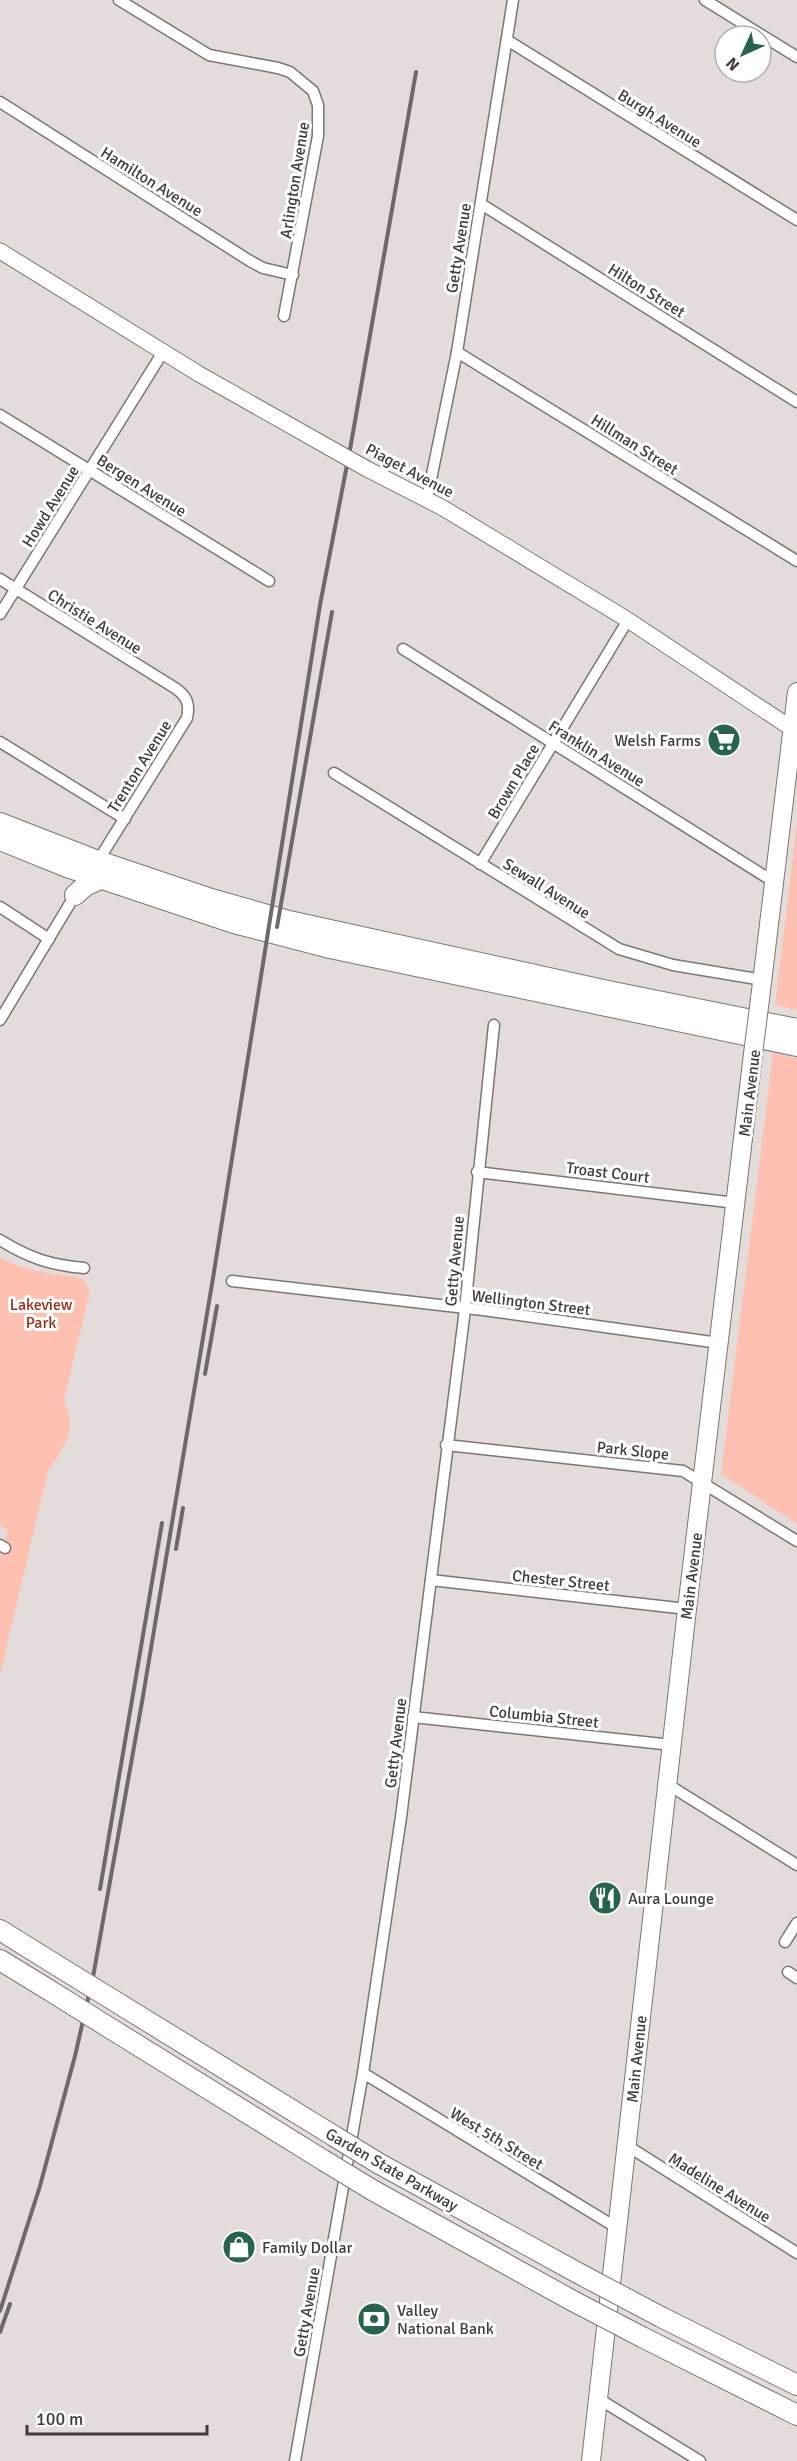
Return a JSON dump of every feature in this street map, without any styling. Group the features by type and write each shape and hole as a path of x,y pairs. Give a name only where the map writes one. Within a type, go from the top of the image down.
{"highway":[{"path":"0,824 99,870 234,923 330,948 797,1046"},
{"path":"0,840 99,870 289,921 608,991 797,1029"},
{"path":"75,895 99,870"},
{"name":"Garden State Parkway","path":"0,1930 378,2163 661,2317 797,2385"},
{"name":"Garden State Parkway","path":"0,1960 374,2191 573,2301 797,2415"}],"main road":[{"name":"Main Avenue","path":"591,2461 687,1609 753,1054 774,882 790,804 797,692"}],"street":[{"name":"Arlington Avenue","path":"119,0 209,55 291,72 313,91 318,105 318,136 284,316"},
{"name":"Getty Avenue","path":"427,499 457,352 513,0"},
{"path":"705,0 797,57"},
{"name":"Burgh Avenue","path":"507,40 797,220"},
{"name":"Hamilton Avenue","path":"0,102 256,265 293,275"},
{"name":"Hilton Street","path":"480,204 797,402"},
{"name":"Piaget Avenue","path":"0,251 163,352 367,469 427,499 628,620 795,730"},
{"name":"Howd Avenue","path":"0,614 163,352"},
{"name":"Hillman Street","path":"457,352 797,561"},
{"name":"Bergen Avenue","path":"0,415 269,581"},
{"name":"Christie Avenue","path":"0,579 175,688"},
{"name":"Brown Place","path":"480,864 628,620"},
{"name":"Franklin Avenue","path":"403,649 774,882"},
{"name":"Trenton Avenue","path":"99,870 124,819 187,718 189,708 187,698 175,688"},
{"path":"0,742 124,819"},
{"name":"Sewall Avenue","path":"334,773 619,949 673,965 762,980"},
{"path":"0,1020 75,895"},
{"path":"0,907 49,939"},
{"name":"Getty Avenue","path":"295,2461 363,2073 413,1717 465,1309 477,1172 494,1025"},
{"name":"Troast Court","path":"477,1172 736,1203"},
{"path":"0,1240 48,1264 84,1268"},
{"name":"Wellington Street","path":"231,1281 719,1343"},
{"name":"Park Slope","path":"446,1444 683,1471 797,1541"},
{"name":"Chester Street","path":"430,1580 687,1609"},
{"name":"Columbia Street","path":"413,1717 672,1745"},
{"path":"667,1784 797,1865"},
{"path":"786,1942 797,1923"},
{"name":"West 5th Street","path":"363,2073 617,2228"},
{"name":"Madeline Avenue","path":"626,2145 797,2253"},
{"path":"599,2399 700,2461"}],"green space":[{"path":"797,822 797,1010 775,1005"},
{"path":"773,1053 797,1058 797,1524 721,1474"},
{"name":"Lakeview Park","path":"0,1257 29,1269 82,1278 90,1291 64,1400 68,1411 69,1430 64,1446 48,1471 0,1675 0,1551 8,1531 0,1525"}],"railway":[{"path":"0,2311 40,2186 75,2056 93,1977 213,1278 320,605 351,444 416,72"},
{"path":"277,927 332,612"},
{"path":"205,1374 217,1306"},
{"path":"176,1549 183,1508"},
{"path":"100,1889 162,1523"},
{"path":"0,2332 10,2304"}],"place":[{"name":"Welsh Farms","path":"724,740"},
{"name":"Aura Lounge","path":"605,1898"},
{"name":"Family Dollar","path":"239,2247"},
{"name":"Valley National Bank","path":"374,2319"}]}
